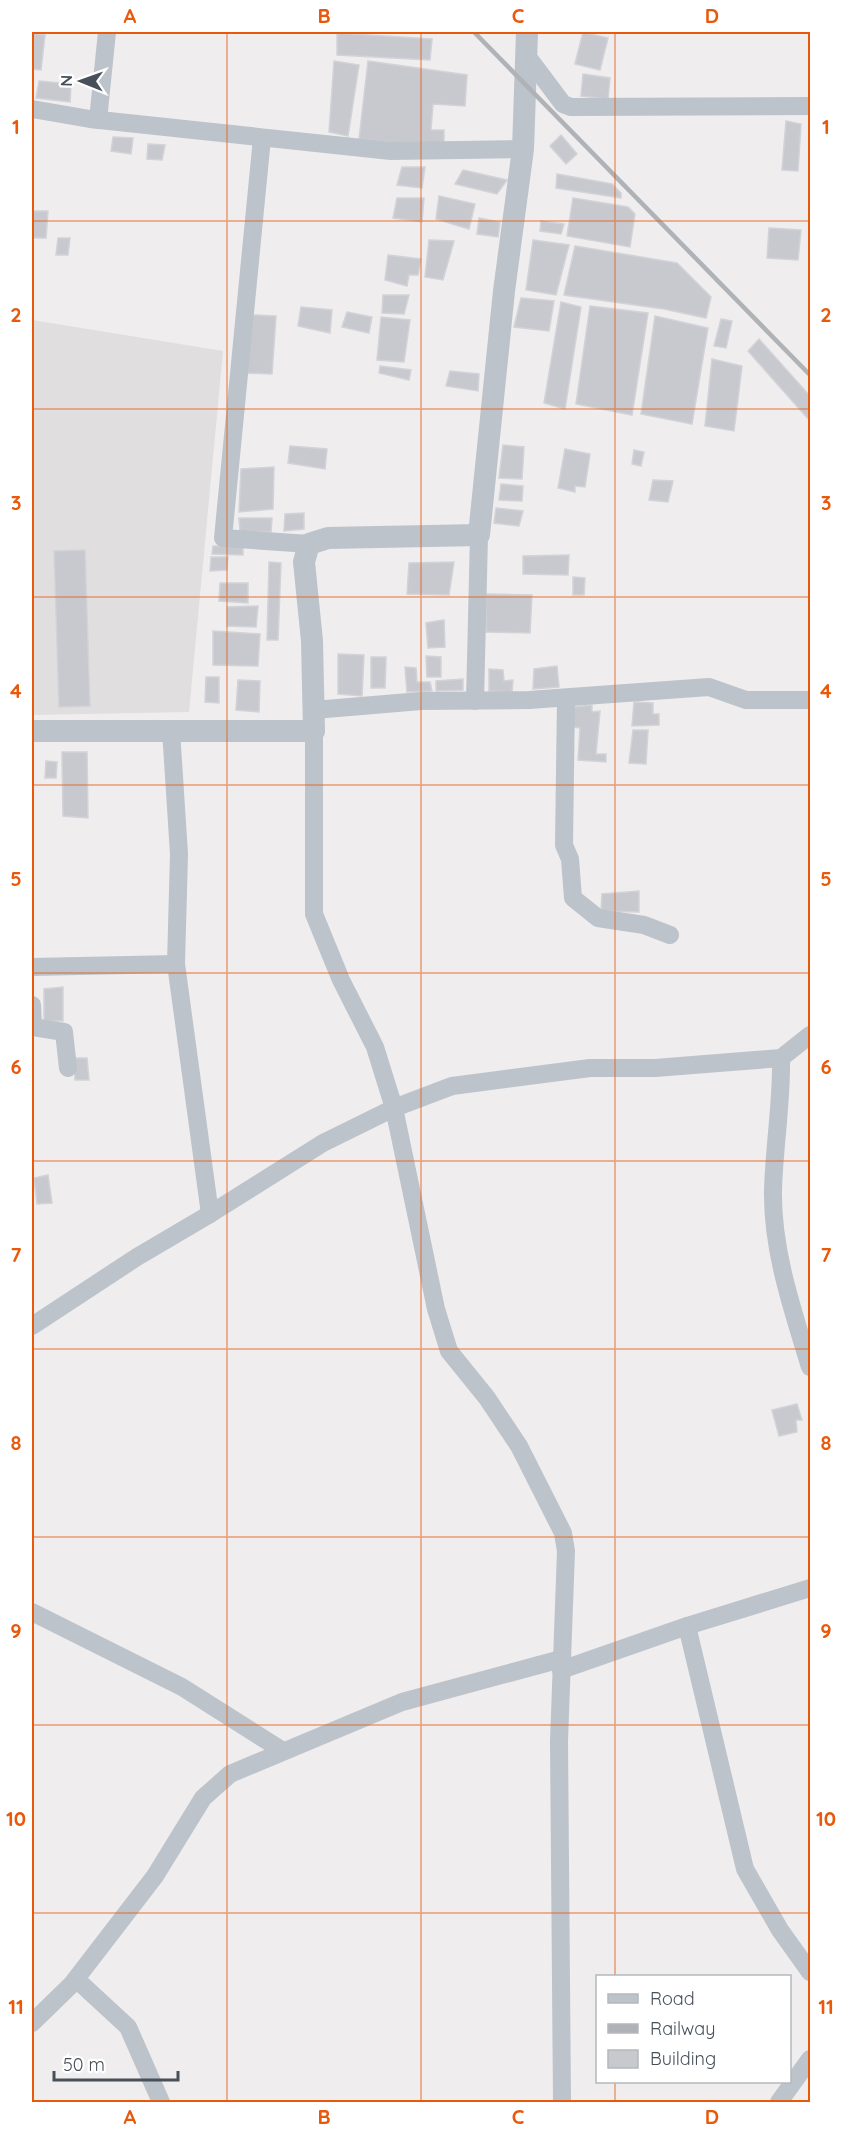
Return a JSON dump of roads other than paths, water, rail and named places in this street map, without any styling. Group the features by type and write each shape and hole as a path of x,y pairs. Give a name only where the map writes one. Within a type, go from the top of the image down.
{"street":[{"path":"98,120 107,32"},
{"path":"475,701 479,535 502,302 524,149 527,32"},
{"path":"527,56 563,104 571,107 810,106"},
{"path":"32,109 98,120 391,151 524,149"},
{"path":"262,138 223,538 309,544 327,538 479,535"},
{"path":"309,544 304,562 312,641 314,914 341,981 375,1047 394,1108 436,1309 449,1352 487,1398 519,1446 563,1533 566,1551 561,1665 562,2103"},
{"path":"32,731 171,730 314,720 421,701 566,698 709,687 746,700 810,700"},
{"path":"566,698 564,845 570,859 573,898 598,918 644,925 670,935"},
{"path":"171,730 179,854 176,964 210,1214"},
{"path":"32,967 176,964"},
{"path":"32,1005 33,1027 64,1032 68,1068"},
{"path":"32,1326 137,1257 323,1143 394,1108 452,1086 590,1068 655,1068 781,1058 810,1034"},
{"path":"781,1058 773,1192 776,1233 789,1300 810,1367"},
{"path":"32,2023 76,1979 155,1876 203,1798 231,1774 402,1702 561,1665 810,1588"},
{"path":"32,1612 182,1687 283,1751"},
{"path":"687,1626 745,1869 780,1930 810,1972"},
{"path":"76,1979 128,2027 161,2103"},
{"path":"779,2103 810,2059"}],"railway":[{"path":"474,32 810,375"}]}
